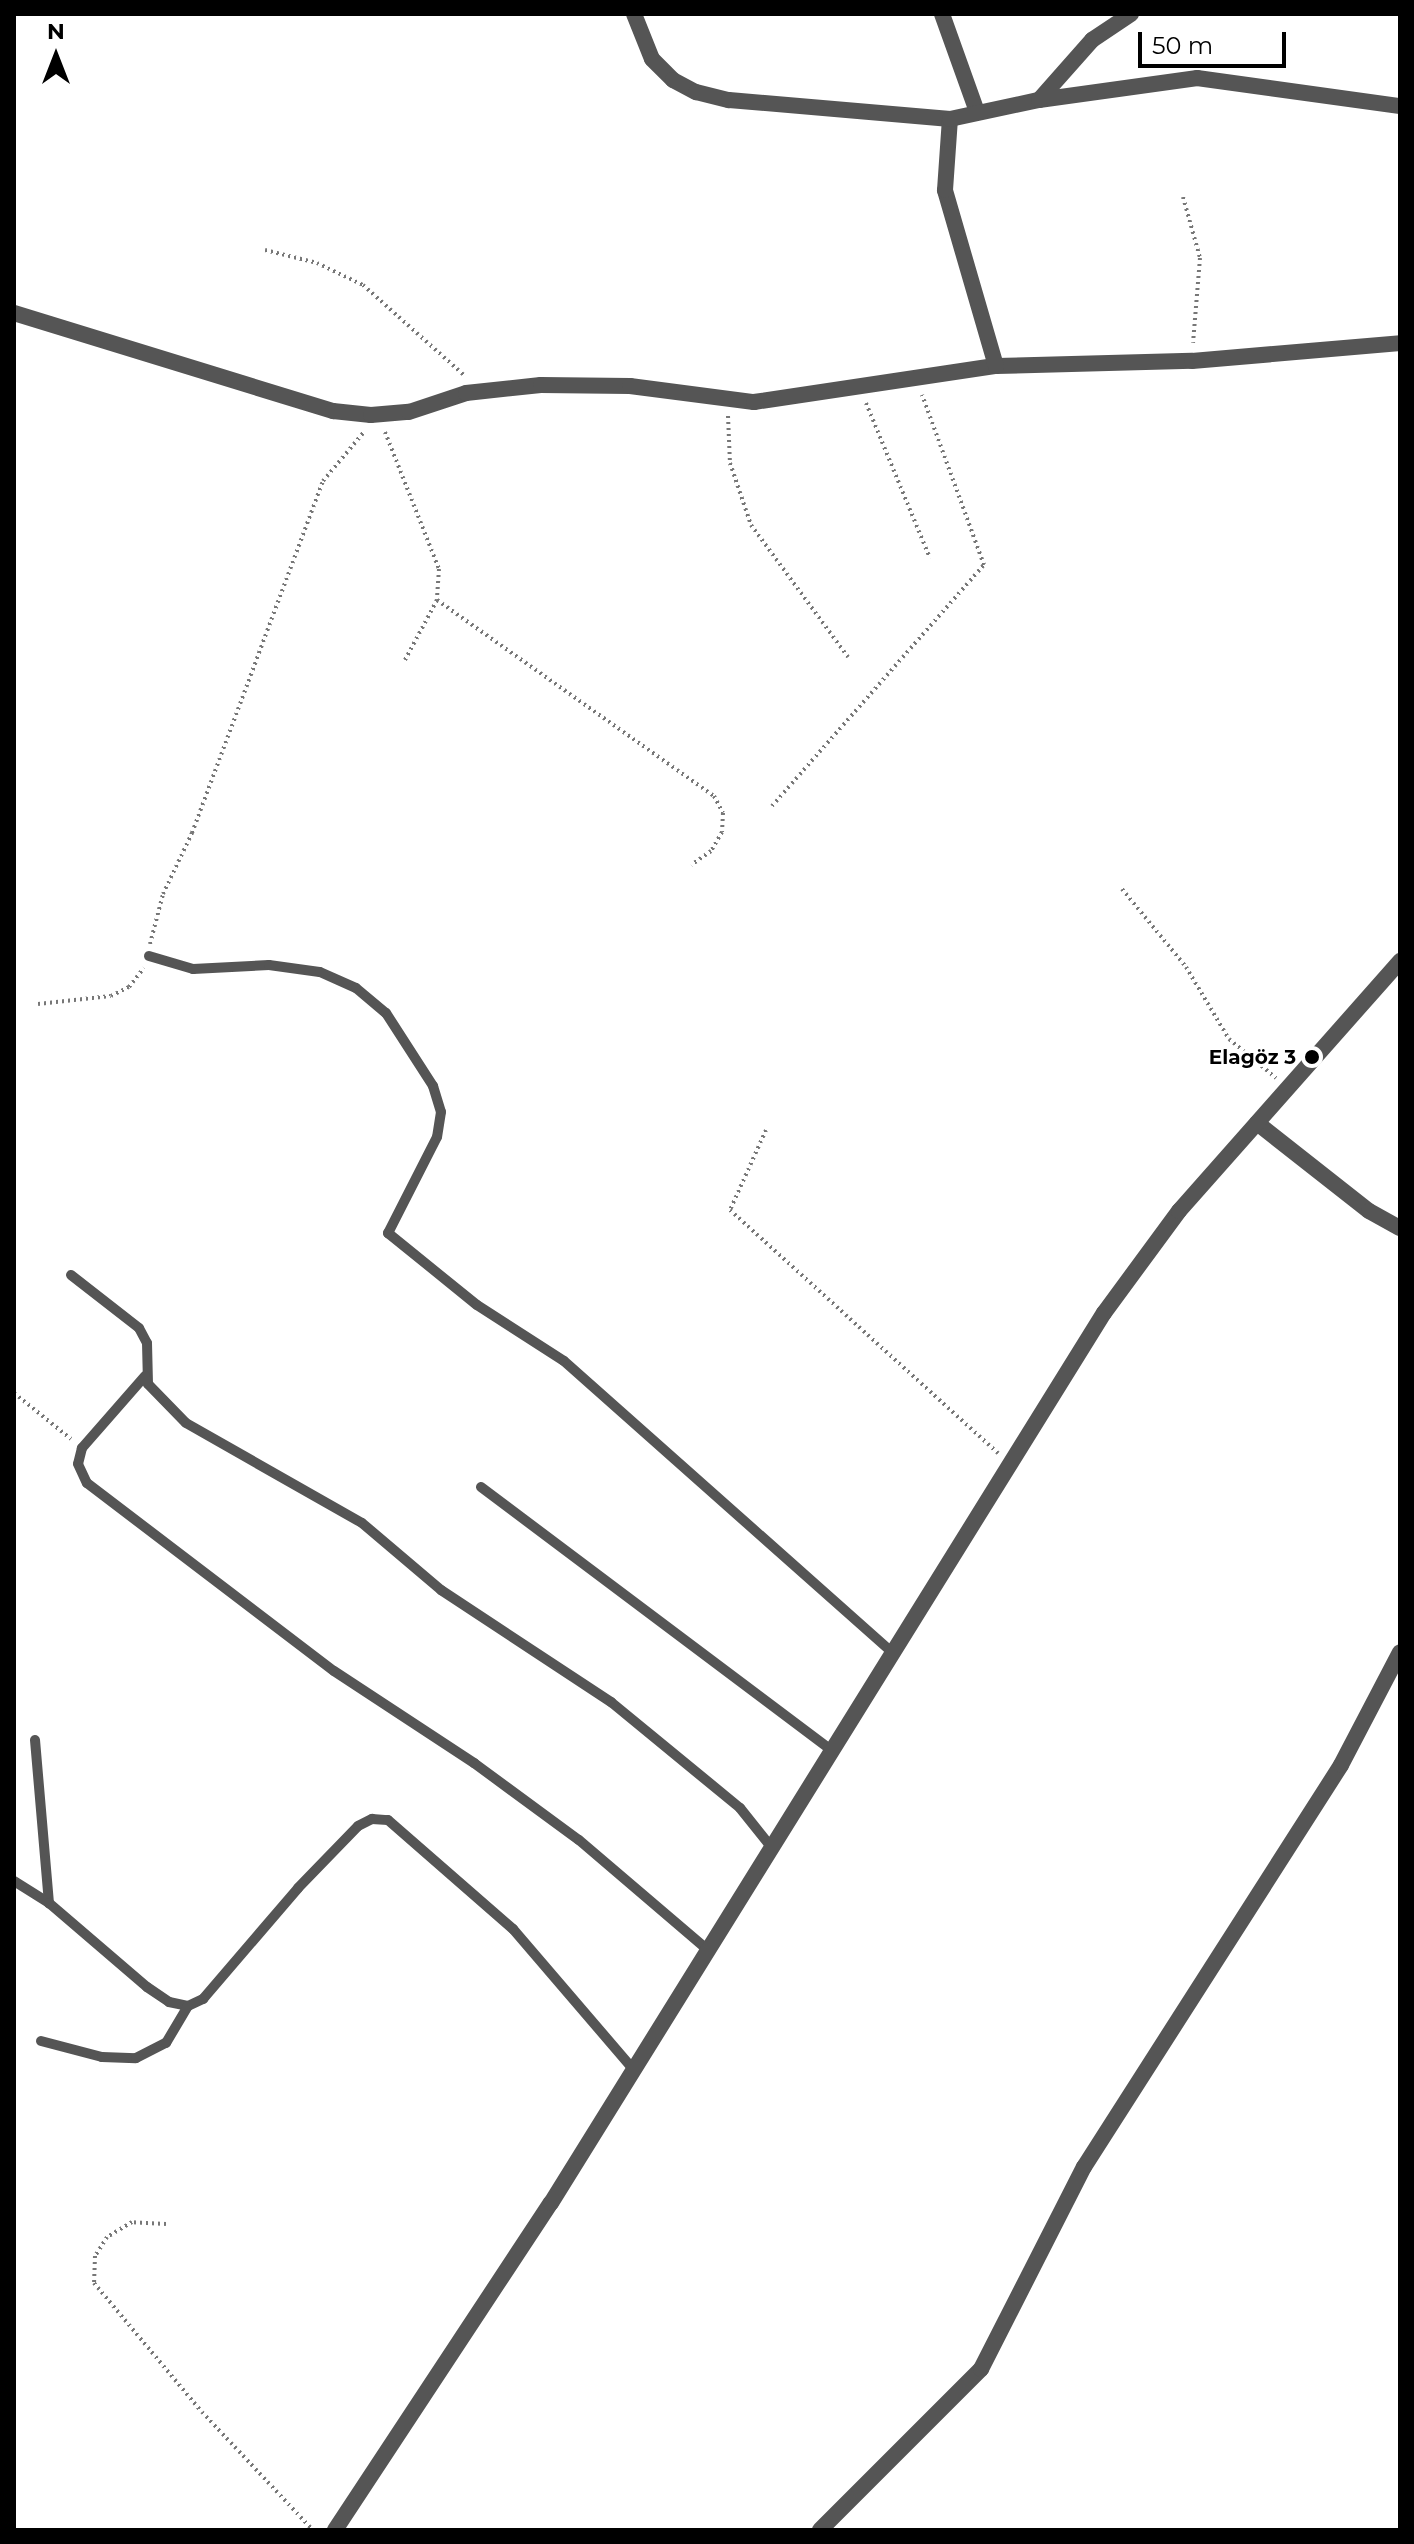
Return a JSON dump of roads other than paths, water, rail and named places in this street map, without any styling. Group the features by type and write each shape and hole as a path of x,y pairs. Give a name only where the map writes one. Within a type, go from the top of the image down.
{"street":[{"path":"634,14 652,59 673,80 696,92 729,100 950,119 1039,100 1197,78 1400,106"},
{"path":"942,14 977,112"},
{"path":"1039,100 1092,40 1131,14"},
{"path":"950,119 943,160 945,190 996,366"},
{"path":"14,313 333,411 378,415 475,392 599,384 729,402 996,366 1192,361 1400,343"},
{"path":"335,2530 634,2070 1009,1464 1142,1259 1287,1086 1400,961"},
{"path":"1257,1123 1369,1211 1400,1228"},
{"path":"820,2530 981,2369 1084,2167 1333,1778 1400,1652"}],"lane":[{"path":"149,956 193,969 269,965 320,972 356,988 386,1013 433,1086 441,1112 437,1137 388,1233 477,1305 564,1361 893,1653"},
{"path":"71,1275 139,1328 147,1343 145,1376 82,1448 78,1464 87,1483 334,1671 474,1763 579,1840 708,1950"},
{"path":"145,1376 186,1423 362,1523 441,1590 611,1702 740,1808 772,1848"},
{"path":"481,1487 833,1751"},
{"path":"35,1740 49,1903"},
{"path":"41,2041 102,2057 136,2058 166,2043 188,2006 203,1999 298,1888 358,1826 379,1818 395,1824 513,1929 634,2070"},
{"path":"14,1881 49,1903 147,1987 169,2002 188,2006"}],"place":[{"name":"Elagöz 3","path":"1312,1057"}]}
